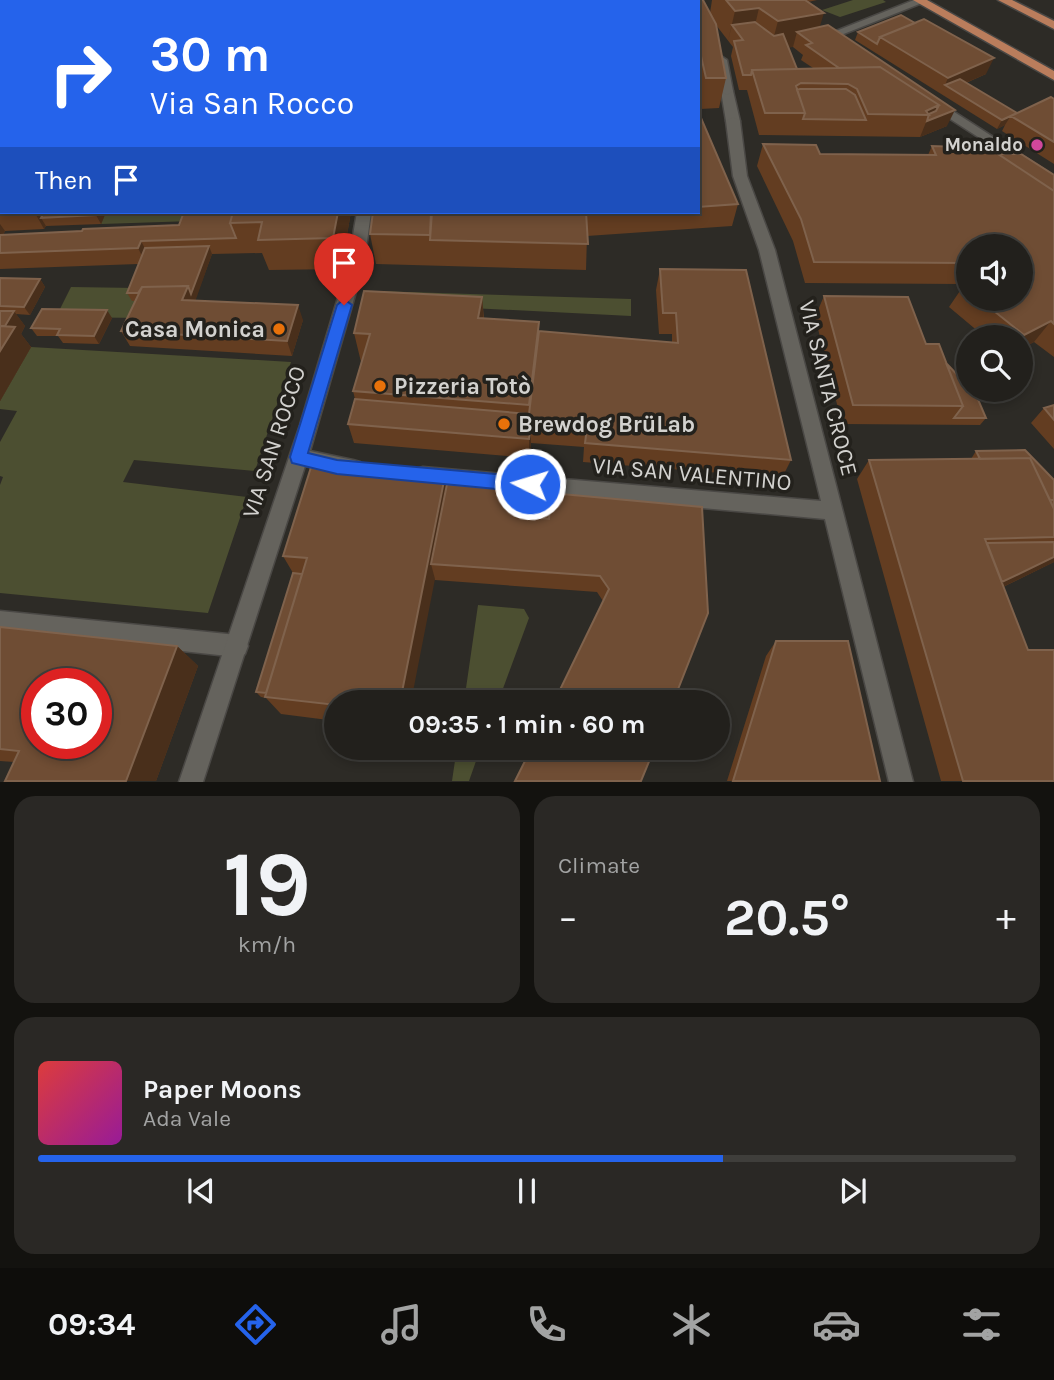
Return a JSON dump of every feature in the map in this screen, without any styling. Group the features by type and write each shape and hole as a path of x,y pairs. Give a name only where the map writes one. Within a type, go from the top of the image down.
{"main road":[{"path":"1004,0 1054,26"},
{"path":"920,1 1054,76"}],"street":[{"path":"852,48 825,32 920,1"},
{"name":"VIA SANTA CROCE","path":"718,49 733,121 740,176 767,250 901,782"},
{"path":"921,94 1054,182"},
{"name":"VIA SAN ROCCO","path":"191,782 298,457 356,264 364,214"},
{"path":"298,457 337,467 379,471"},
{"name":"VIA SAN VALENTINO","path":"406,473 831,512"},
{"path":"0,621 237,646"}],"green space":[{"path":"853,0 886,2 840,17 822,10"},
{"path":"105,214 195,214 193,221 101,224"},
{"path":"71,287 137,288 150,302 143,318 56,317"},
{"path":"376,291 631,299 631,316 373,303"},
{"path":"31,347 291,362 255,471 134,460 123,482 247,497 208,613 0,593 0,485 3,477 0,476 0,442 17,411 0,409 0,401"},
{"path":"478,605 524,609 529,618 502,690 466,690"},
{"path":"455,760 476,760 469,781 452,781"}],"building":[{"path":"700,0 703,0 716,24 726,78 706,78 700,52"},
{"path":"726,0 805,0 824,13 778,21 759,8 735,11"},
{"path":"901,15 915,23 880,37 877,44 858,32"},
{"path":"924,19 994,58 948,78 880,37"},
{"path":"755,22 774,36 783,34 797,69 752,70 751,75 743,75 734,41 743,40 732,25"},
{"path":"828,25 955,110 927,121 929,114 936,111 939,105 880,67 839,68 806,45 812,43 797,32"},
{"path":"880,67 939,105 926,111 929,115 868,114 857,89 848,84 801,83 796,86 805,113 765,113 752,70"},
{"path":"960,79 1017,113 1002,120 945,85"},
{"path":"846,89 855,95 866,120 803,119 805,113 797,90"},
{"path":"1051,97 1054,99 1054,142 1011,116"},
{"path":"700,116 738,204 700,207"},
{"path":"763,144 816,145 820,154 936,155 932,146 989,148 1054,191 1054,324 1051,321 1033,330 1033,325 1012,325 994,311 1033,311 1033,234 956,234 956,263 814,262 801,219"},
{"path":"998,154 1021,154 1054,175 1054,191"},
{"path":"43,214 97,214 96,215 41,218"},
{"path":"183,214 232,214 230,223 236,238 141,241 138,248 0,253 0,235 179,225"},
{"path":"232,214 338,214 333,238 258,240 262,222 230,223"},
{"path":"373,214 431,214 430,235 370,234"},
{"path":"432,214 586,214 588,244 430,240"},
{"path":"209,246 191,294 188,286 142,287 138,293 127,293 145,248"},
{"path":"660,269 746,270 791,460 585,443 587,428 531,423 529,439 348,424 355,399 529,414 539,331 678,343 676,313 663,313"},
{"path":"0,278 40,279 24,307 0,306"},
{"path":"188,286 182,300 298,305 287,341 121,331 142,287"},
{"path":"364,291 482,297 478,318 539,322 529,405 353,391 370,334 354,333"},
{"path":"824,296 908,297 926,344 939,344 956,388 956,402 961,402 963,406 853,405"},
{"path":"42,309 107,310 94,336 57,335 60,329 31,328"},
{"path":"0,311 14,311 5,326 0,326"},
{"path":"0,326 15,327 0,351"},
{"path":"946,363 956,373 956,388"},
{"path":"961,402 979,402 986,418 954,418 963,406"},
{"path":"1054,405 1054,420 1044,408"},
{"path":"1025,450 1054,480 1054,500 1050,500 1030,458 980,459 976,451"},
{"path":"1030,458 1054,509 1054,537 985,539 1028,650 1054,650 1054,781 963,781 869,460"},
{"path":"312,464 445,476 402,690 324,690 324,704 265,697 307,558 283,556"},
{"path":"447,484 520,490 518,516 549,519 551,493 702,507 708,613 678,690 560,690 609,589 600,576 431,564"},
{"path":"520,501 550,504 549,519 519,516"},
{"path":"1054,542 1054,557 1002,582 987,543"},
{"path":"293,573 302,574 266,693 256,692"},
{"path":"0,627 177,646 126,781 5,781 19,751 0,749"},
{"path":"776,641 848,641 880,781 733,781"},
{"path":"526,760 650,760 641,781 515,781"}],"place":[{"name":"Monaldo","path":"1037,145"},
{"name":"Casa Monica","path":"279,329"},
{"name":"Pizzeria Totò","path":"380,386"},
{"name":"Brewdog BrüLab","path":"504,424"}],"route":[{"path":"344,305 298,457 337,467 530,484"}]}
